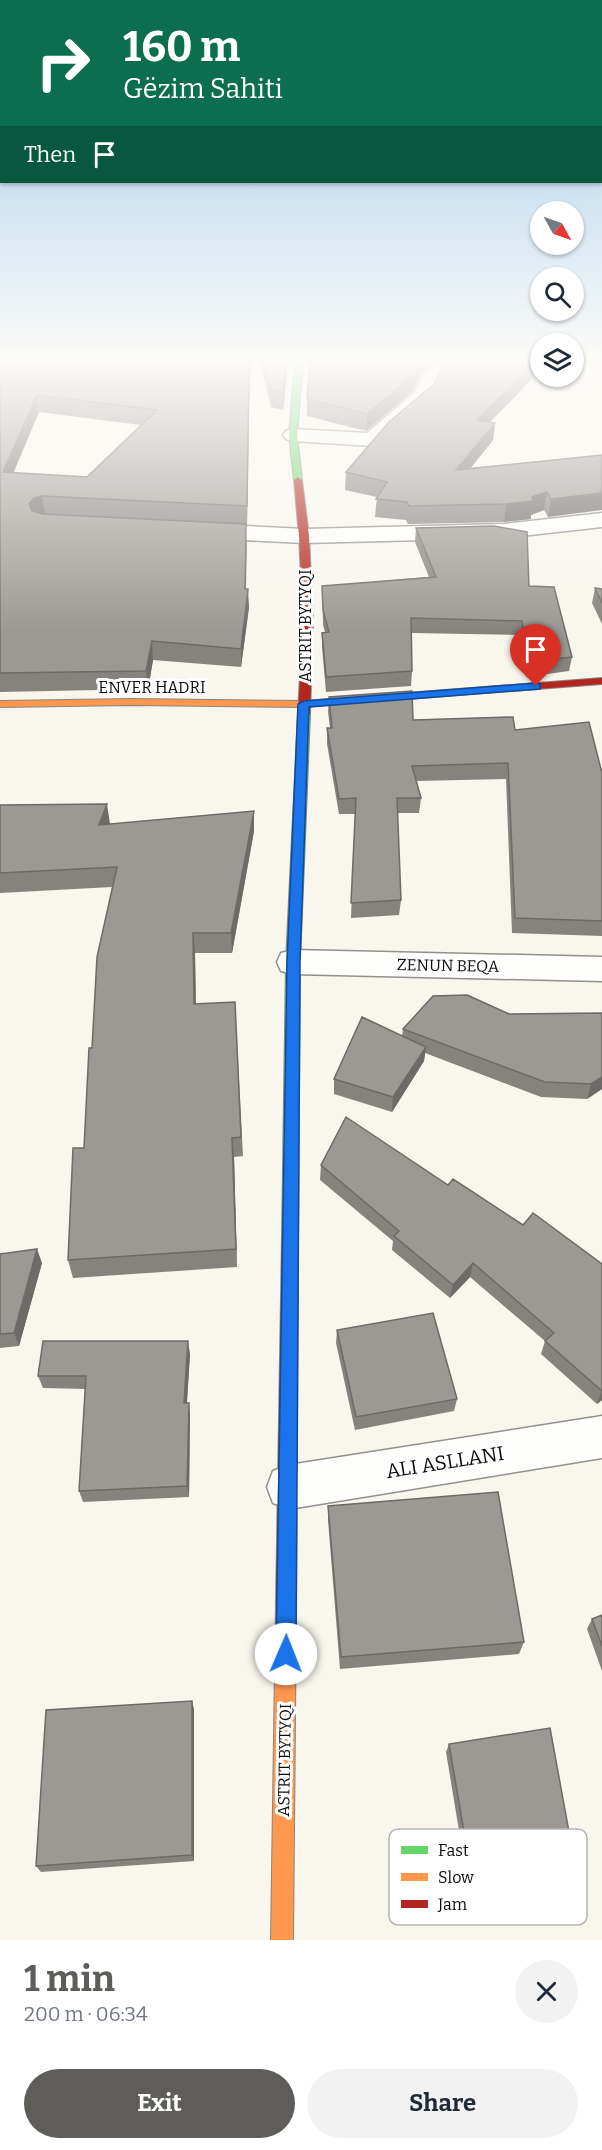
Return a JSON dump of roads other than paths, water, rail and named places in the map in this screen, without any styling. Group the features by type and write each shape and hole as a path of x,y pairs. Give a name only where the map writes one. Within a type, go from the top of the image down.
{"street":[{"name":"ASTRIT BYTYQI","path":"282,1940 293,962 308,620 304,536 295,452"},
{"path":"186,530 304,536 504,531 602,520"},
{"name":"ENVER HADRI","path":"0,704 132,702 304,704 602,681"},
{"name":"ZENUN BEQA","path":"293,962 602,969"},
{"name":"ALI ASLLANI","path":"288,1487 602,1437"}]}
